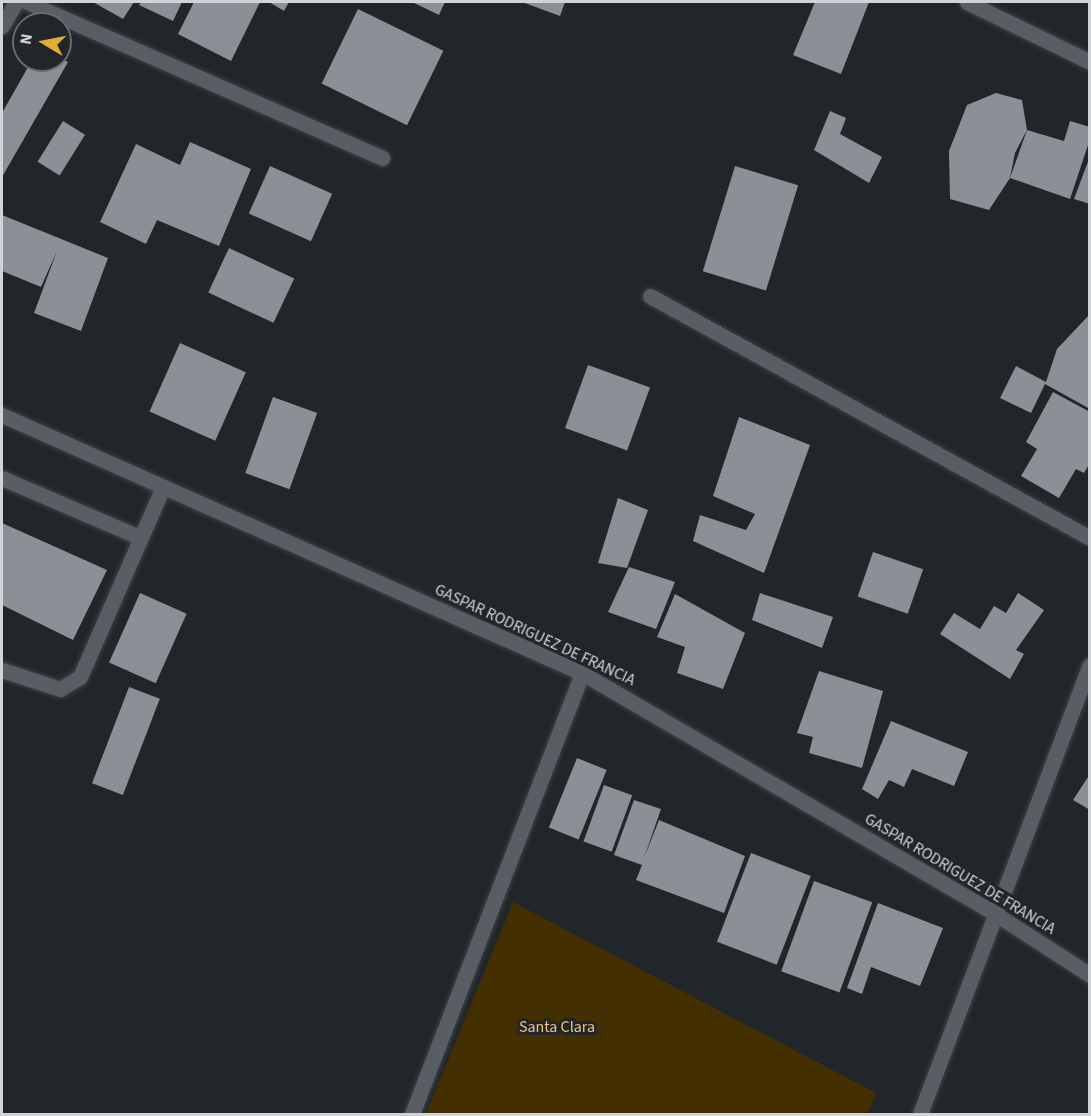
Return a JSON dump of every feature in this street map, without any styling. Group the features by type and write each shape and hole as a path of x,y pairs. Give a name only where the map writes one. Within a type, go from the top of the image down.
{"street":[{"path":"2,26 16,2"},
{"path":"27,2 382,158"},
{"path":"967,2 1089,62"},
{"path":"650,296 1089,538"},
{"name":"GASPAR RODRIGUEZ DE FRANCIA","path":"2,415 582,673 997,915 1089,975"},
{"path":"2,478 141,538"},
{"path":"2,670 60,689 80,677 163,487"},
{"path":"920,1114 997,915 1089,665"},
{"path":"412,1114 582,673"}],"green space":[{"name":"Santa Clara","path":"513,902 876,1093 868,1114 426,1114"}],"building":[{"path":"93,2 134,2 123,19"},
{"path":"141,2 182,2 173,21 139,5"},
{"path":"194,2 260,2 231,61 178,34"},
{"path":"269,2 289,2 284,11"},
{"path":"412,2 445,2 439,15"},
{"path":"522,2 565,2 560,16"},
{"path":"815,2 869,2 841,74 793,55"},
{"path":"358,9 443,51 407,125 322,84"},
{"path":"25,72 62,72 2,177 2,113"},
{"path":"996,93 1022,100 1027,130 1015,153 1010,178 989,210 950,199 949,151 967,105"},
{"path":"830,111 846,118 840,134 882,157 869,183 814,150"},
{"path":"63,121 85,135 60,175 38,162"},
{"path":"1070,121 1090,127 1090,139 1070,199 1010,178 1027,130 1064,141"},
{"path":"190,142 251,169 219,246 157,220 146,244 100,222 136,144 180,165"},
{"path":"1090,159 1090,204 1074,199"},
{"path":"270,166 332,194 311,241 249,214"},
{"path":"735,166 798,185 766,290 703,271"},
{"path":"2,215 108,258 81,331 34,313 57,251 41,287 2,271"},
{"path":"229,248 294,278 274,323 208,292"},
{"path":"1090,314 1090,409 1045,384 1031,413 1000,398 1016,366 1046,382 1057,349"},
{"path":"180,343 246,372 215,441 149,412"},
{"path":"588,365 650,388 627,451 565,428"},
{"path":"1053,392 1090,412 1090,463 1084,473 1076,469 1059,498 1021,476 1037,449 1026,442"},
{"path":"273,397 317,413 289,489 245,473"},
{"path":"739,417 810,445 764,573 693,541 700,515 746,530 755,514 713,496"},
{"path":"618,498 648,510 627,568 598,563"},
{"path":"2,523 107,570 73,640 2,605"},
{"path":"873,552 923,569 908,614 858,596"},
{"path":"629,567 675,582 656,629 608,612"},
{"path":"140,593 187,614 156,683 109,662"},
{"path":"760,593 833,617 822,648 752,620"},
{"path":"1018,593 1044,610 1016,650 1024,654 1010,679 940,634 954,613 980,629 994,606 1006,613"},
{"path":"675,594 745,633 723,689 677,673 685,647 657,637"},
{"path":"819,671 883,691 862,768 809,753 813,737 797,733"},
{"path":"129,687 160,699 123,795 92,783"},
{"path":"891,721 968,752 954,786 912,769 904,787 889,780 878,799 862,789"},
{"path":"577,758 607,770 579,840 549,828"},
{"path":"1090,774 1090,810 1073,800"},
{"path":"604,785 632,795 612,852 583,841"},
{"path":"634,800 661,809 644,858 659,820 745,856 724,913 636,880 642,865 614,855"},
{"path":"751,853 811,876 777,965 717,942"},
{"path":"814,881 872,902 839,992 781,971"},
{"path":"878,903 943,928 920,986 871,967 862,994 847,988"}]}
